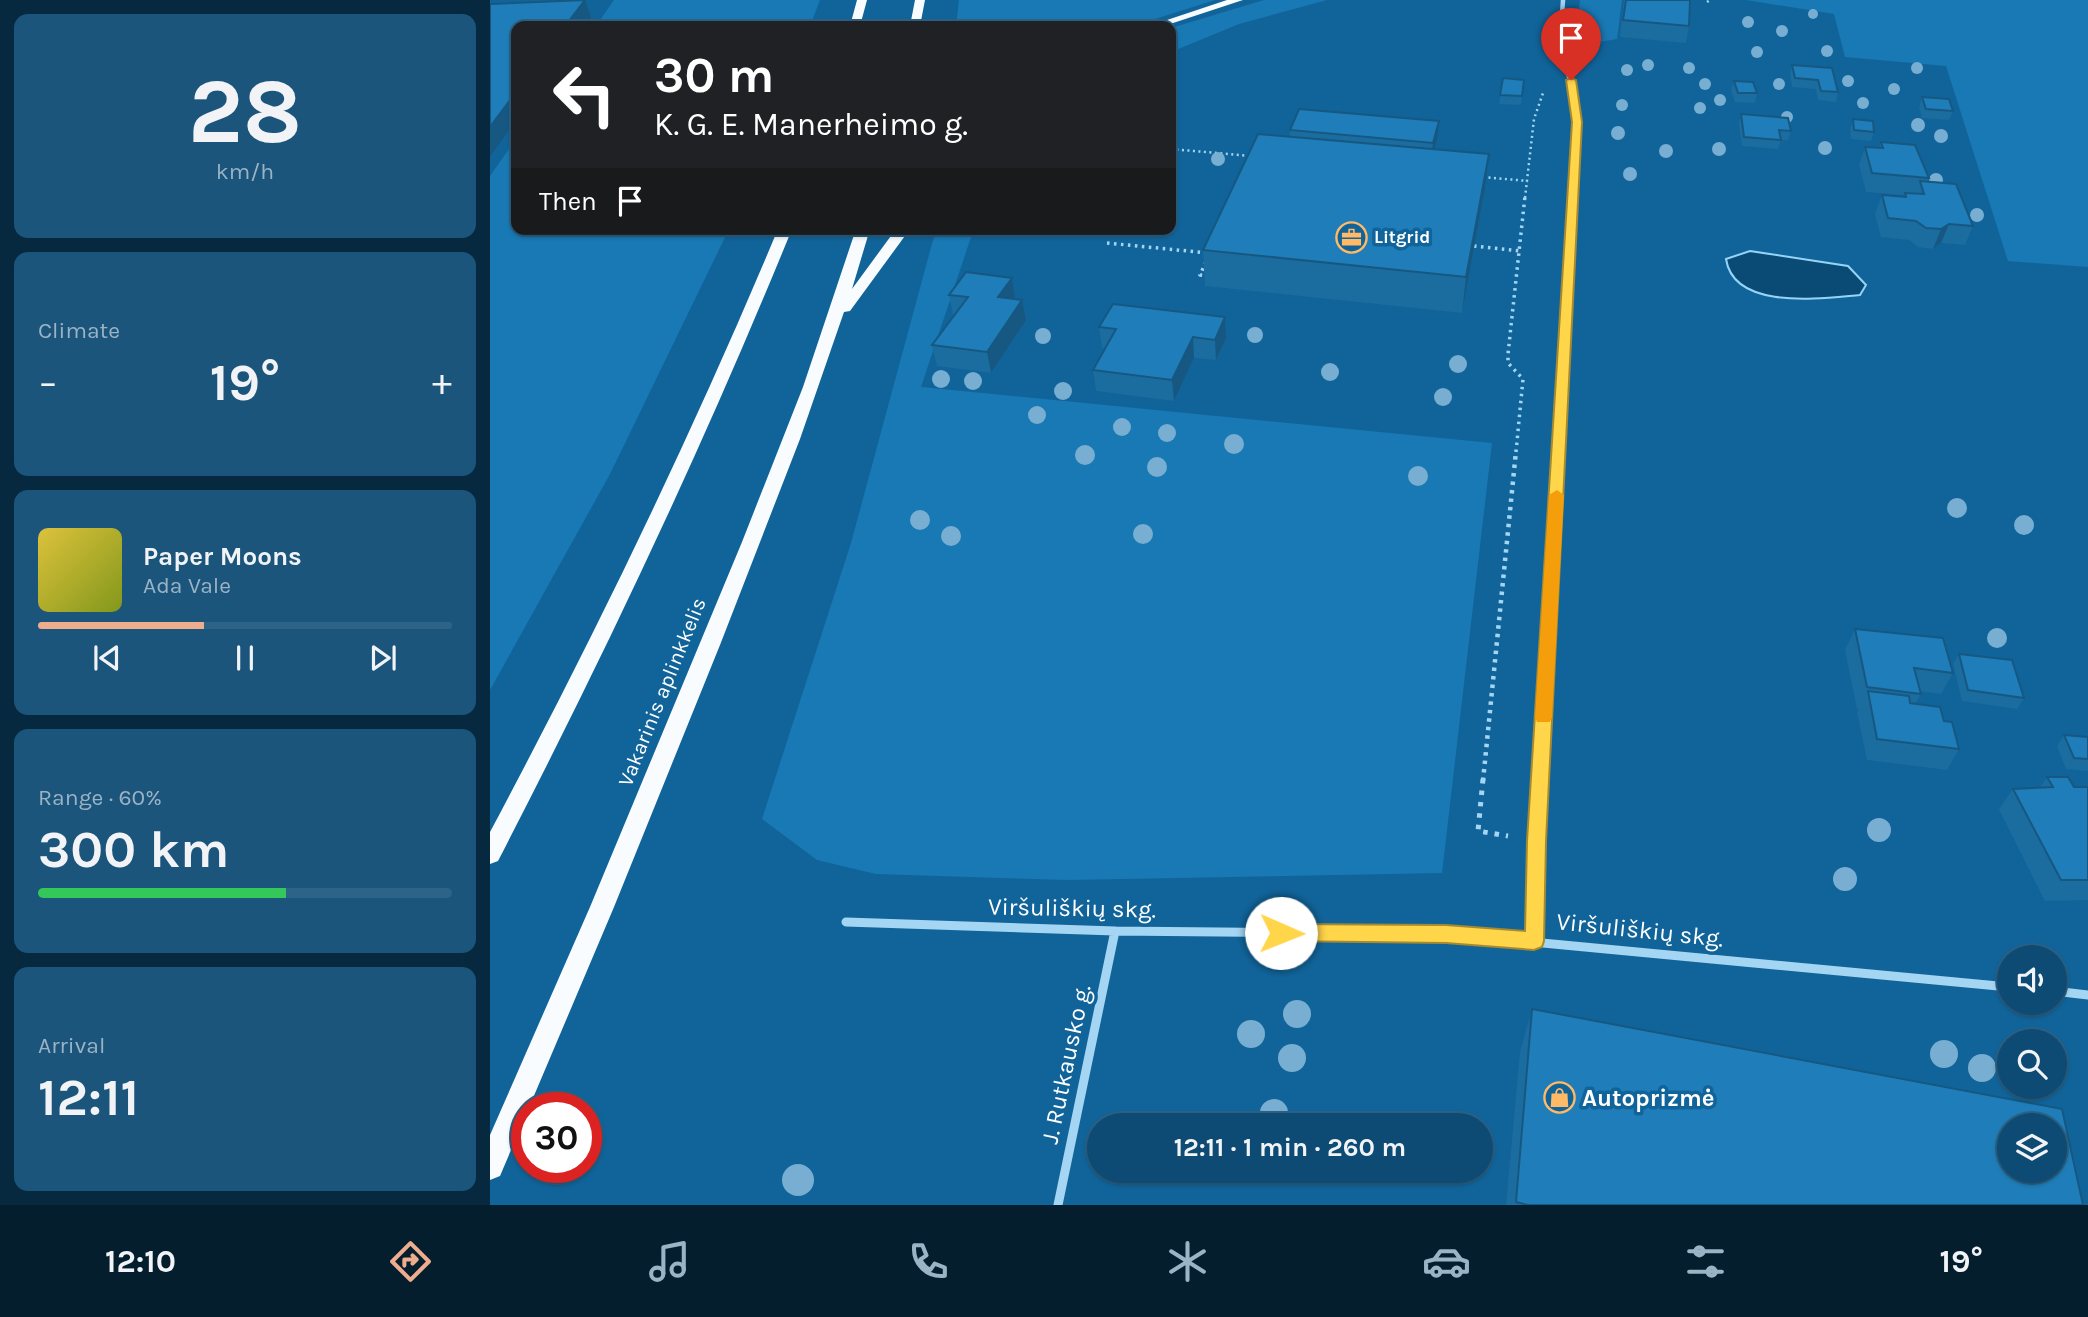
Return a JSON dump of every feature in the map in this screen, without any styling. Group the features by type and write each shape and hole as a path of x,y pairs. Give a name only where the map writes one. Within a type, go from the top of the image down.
{"highway":[{"path":"856,21 862,0"},
{"path":"916,21 920,0"},
{"path":"1170,21 1238,0"},
{"path":"490,855 614,617 749,318 783,235"},
{"name":"Vakarinis aplinkkelis","path":"490,1166 605,905 771,492 836,320 861,235"},
{"path":"836,320 899,235"}],"street":[{"path":"1534,941 1536,841 1577,122 1574,94 1560,46 1563,0"},
{"name":"Viršuliškių skg.","path":"846,922 1115,931 1446,934 1997,986"},
{"name":"J. Rutkausko g.","path":"1058,1205 1115,931"},
{"path":"2067,993 2088,995"}],"path":[{"path":"1536,841 1478,831 1523,379 1508,363 1534,119 1542,100 1544,84"},
{"path":"1176,149 1254,156"},
{"path":"1476,177 1528,181"},
{"path":"1107,243 1210,254 1200,275 1209,276"},
{"path":"1474,246 1520,251"}],"shaded area":[{"path":"614,0 820,0 812,21 599,21"},
{"path":"959,0 1215,0 1149,21 957,21"},
{"path":"1264,0 1327,0 1239,24 1176,50 1176,26"},
{"path":"1580,0 1622,0 1617,39 1594,43 1575,37"},
{"path":"1746,0 2088,0 2088,267 2008,261 1946,66 1845,57 1834,14"},
{"path":"511,146 511,235 726,235 610,474 490,690 490,176"},
{"path":"935,235 973,235 921,387 1492,443 1442,873 1068,880 876,874 817,860 762,819 851,543"},
{"path":"1750,251 1848,266 1866,285 1860,295 1803,299 1762,294 1745,287 1732,276 1726,259"}],"building":[{"path":"585,0 569,21 511,21 511,99 490,127 490,4"},
{"path":"1626,0 1690,0 1689,26 1623,20"},
{"path":"1792,65 1832,68 1838,92 1821,91 1818,80 1795,78"},
{"path":"1503,78 1524,80 1522,96 1500,95"},
{"path":"1734,81 1753,82 1757,93 1738,93"},
{"path":"1922,97 1949,99 1953,111 1926,109"},
{"path":"1299,109 1439,121 1433,143 1290,130"},
{"path":"1741,114 1788,118 1791,131 1779,130 1781,140 1744,137"},
{"path":"1853,119 1873,121 1874,132 1854,130"},
{"name":"Litgrid","path":"1258,134 1489,154 1466,277 1203,250"},
{"path":"1881,142 1915,145 1929,178 1872,173 1865,147 1883,148"},
{"path":"1920,181 1956,184 1973,226 1949,224 1941,229 1926,228 1916,221 1888,218 1882,195 1906,197 1905,193 1924,194"},
{"path":"966,272 1012,278 998,297 1022,300 987,352 932,345 968,297 949,295"},
{"path":"1113,304 1225,317 1215,340 1193,337 1172,380 1093,370 1116,329 1099,327"},
{"path":"1855,629 1943,638 1953,673 1914,668 1921,694 1867,687"},
{"path":"1959,654 2012,660 2024,698 1968,690"},
{"path":"1868,691 1909,696 1910,703 1940,707 1944,721 1952,722 1959,749 1877,739"},
{"path":"2064,735 2088,737 2088,759 2074,758"},
{"path":"2047,777 2068,777 2074,787 2088,787 2088,880 2061,880 2013,789 2053,787"},
{"path":"1532,1009 1997,1097 1997,1099 2062,1109 2063,1113 1997,1113 1997,1183 2067,1183 2067,1132 2083,1205 1528,1205 1516,1202"}],"slow traffic":[{"path":"1544,717 1557,495"}],"place":[{"name":"Litgrid","path":"1351,237"},
{"name":"Autoprizmė","path":"1559,1098"}],"route":[{"path":"1281,933 1446,934 1534,941 1536,841 1577,122 1571,80"}]}
